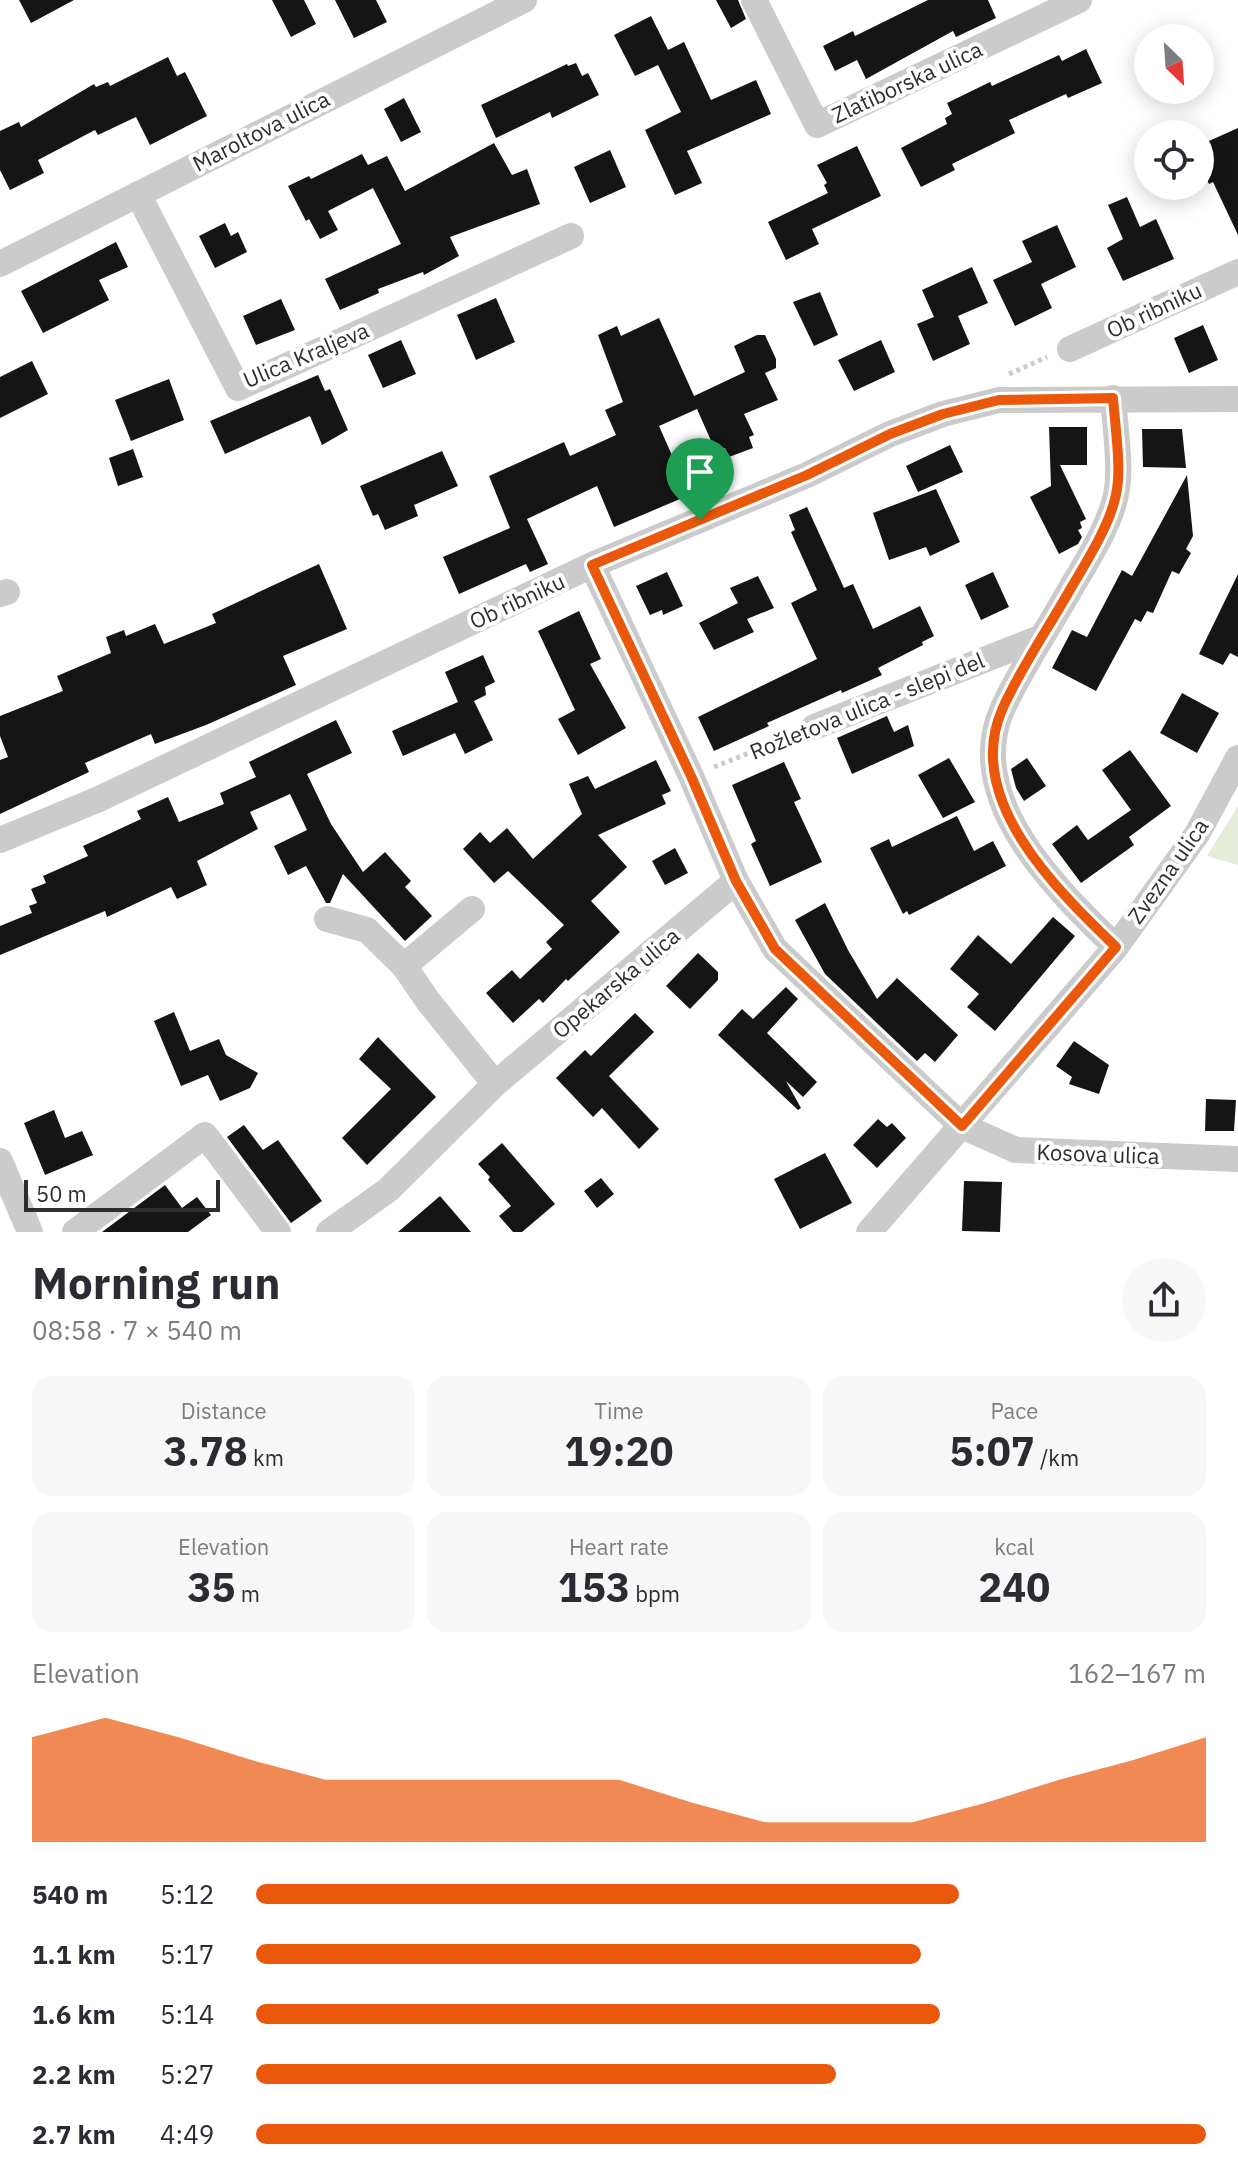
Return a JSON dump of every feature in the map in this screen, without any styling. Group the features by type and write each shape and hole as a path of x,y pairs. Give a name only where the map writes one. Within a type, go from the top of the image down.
{"street":[{"name":"Maroltova ulica","path":"0,264 524,0"},
{"name":"Zlatiborska ulica","path":"754,0 817,125 1079,0"},
{"name":"Ulica Kraljeva","path":"138,194 238,388 571,236"},
{"name":"Ob ribniku","path":"1070,349 1238,272"},
{"path":"1113,398 1117,490 1100,538 1001,712 992,745 994,782 1021,839 1060,893 1116,947"},
{"name":"Ob ribniku","path":"0,840 99,799 592,565 807,475 890,434 943,414 999,400 1238,399"},
{"name":"Kosova ulica","path":"592,565 691,776 736,881 775,949 962,1126 1016,1150 1238,1159"},
{"name":"Rožletova ulica - slepi del","path":"814,727 1042,637"},
{"name":"Zvezna ulica","path":"869,1232 1116,947 1197,834 1238,758"},
{"name":"Opekarska ulica","path":"329,1232 388,1190 495,1084 736,881"},
{"path":"404,966 472,909"},
{"path":"327,919 367,930 404,966 495,1084"},
{"path":"75,1232 205,1135 278,1232"},
{"path":"0,1161 30,1232"}],"path":[{"name":"Rožletova ulica - slepi del","path":"691,776 814,727"}],"green space":[{"path":"1238,806 1238,865 1207,856"}],"building":[{"path":"19,0 74,0 31,23"},
{"path":"272,0 304,0 316,24 291,37"},
{"path":"335,0 376,0 387,22 354,38"},
{"path":"716,0 738,0 746,19 731,28"},
{"path":"928,0 988,0 996,18 956,37 953,31 866,79 857,60 835,71 823,46 853,31 855,36"},
{"path":"651,16 668,50 684,42 711,100 756,80 771,114 687,151 702,183 675,195 645,130 681,112 658,65 635,76 614,35"},
{"path":"1086,49 1102,83 1068,98 1066,94 1009,120 1015,133 952,164 955,170 921,187 901,148 947,124 945,118 952,114 947,103 1059,55 1062,61"},
{"path":"168,57 177,76 185,72 207,116 150,145 136,117 98,135 95,130 38,160 44,173 10,190 0,170 0,131 19,122 21,127 94,84 96,87 108,82 110,86"},
{"path":"576,63 582,76 588,73 599,95 552,118 550,112 496,138 481,105 567,64"},
{"path":"404,98 421,132 401,142 384,109"},
{"path":"1238,128 1238,235 1214,184 1214,139"},
{"path":"494,143 512,175 527,169 540,204 450,237 459,256 424,275 423,272 378,289 379,293 340,310 325,279 401,244 373,188 328,211 338,230 320,239 309,219 306,221 288,186 309,176 311,179 362,154 368,165 387,156 405,191"},
{"path":"857,146 881,196 812,229 819,244 786,260 768,222 828,193 824,185 827,183 817,165"},
{"path":"610,150 626,187 590,203 574,167"},
{"path":"1127,197 1140,227 1156,219 1174,259 1123,281 1107,248 1123,239 1108,205"},
{"path":"225,223 231,236 238,232 247,252 215,268 199,236"},
{"path":"1057,225 1076,267 1041,284 1052,308 1015,326 993,280 1032,262 1022,241"},
{"path":"116,242 128,267 99,280 109,300 43,333 21,291"},
{"path":"972,267 988,303 958,316 970,344 933,361 917,324 934,317 922,290"},
{"path":"820,292 838,335 814,346 793,302"},
{"path":"496,298 515,342 476,360 457,315"},
{"path":"281,299 295,330 256,345 243,316"},
{"path":"659,318 694,396 745,372 734,346 757,335 765,335 776,359 776,368 765,373 778,400 744,414 754,435 749,437 753,448 729,457 725,448 716,452 697,409 659,426 686,487 676,492 680,499 614,527 597,486 527,519 548,564 530,572 526,564 459,594 443,557 510,528 489,476 564,442 570,456 616,435 605,410 623,402 598,335 617,326 621,336"},
{"path":"1203,325 1218,360 1189,373 1174,338"},
{"path":"401,340 416,374 383,388 368,355"},
{"path":"881,340 895,372 854,391 838,360"},
{"path":"32,361 48,394 0,418 0,377"},
{"path":"318,375 325,391 330,389 348,430 322,445 310,416 225,454 210,421"},
{"path":"169,379 184,420 131,441 115,400"},
{"path":"1049,427 1087,427 1087,465 1060,465 1086,519 1080,522 1082,528 1078,530 1082,537 1078,544 1059,554 1030,497 1051,486"},
{"path":"1142,429 1182,429 1186,468 1143,467"},
{"path":"950,445 963,472 918,492 906,466"},
{"path":"133,449 143,477 118,486 109,458"},
{"path":"442,451 458,486 414,505 418,516 385,530 378,514 373,516 360,486"},
{"path":"1187,475 1193,536 1186,549 1191,553 1179,574 1172,571 1153,613 1147,611 1141,622 1135,619 1096,691 1052,668 1072,630 1087,637 1122,570 1132,576"},
{"path":"936,489 960,542 930,556 926,547 889,560 873,513"},
{"path":"807,507 844,588 853,584 873,629 920,606 934,636 878,668 882,675 767,723 769,726 714,751 698,717 817,659 791,603 817,590 791,532 795,530 789,515"},
{"path":"319,564 347,629 283,656 296,685 155,744 151,734 85,763 89,772 0,814 0,760 8,757 0,736 0,716 63,691 57,676 111,653 106,637 124,630 126,636 155,624 164,644 216,623 212,614"},
{"path":"667,572 683,606 663,615 662,610 650,615 636,586"},
{"path":"993,572 1009,607 981,620 965,585"},
{"path":"1238,574 1238,657 1230,653 1223,665 1199,654"},
{"path":"758,576 774,608 747,619 754,632 714,650 699,623 738,603 730,588"},
{"path":"579,611 601,659 590,664 626,728 578,755 558,719 575,710 538,631"},
{"path":"483,655 495,682 485,687 486,695 474,701 493,740 465,754 455,733 403,756 392,731 458,702 445,672"},
{"path":"1182,693 1219,713 1197,753 1160,733"},
{"path":"887,716 894,732 908,725 914,746 852,774 837,738"},
{"path":"336,720 352,753 307,774 331,824 363,872 385,852 411,881 405,887 432,916 405,941 343,874 330,903 326,903 306,866 288,875 274,846 307,830 290,794 250,812 258,829 197,861 207,885 177,899 171,887 107,917 105,911 0,955 0,926 32,913 29,906 37,903 31,889 46,883 43,876 88,856 83,846 141,819 137,811 168,797 179,822 224,804 220,793 256,777 249,762"},
{"path":"1130,750 1171,806 1129,837 1134,845 1081,883 1052,844 1077,825 1088,840 1131,810 1102,770"},
{"path":"949,758 975,802 943,818 918,775"},
{"path":"1027,758 1046,786 1024,801 1016,788 1011,769"},
{"path":"656,760 671,791 662,795 666,804 598,835 627,867 591,901 620,932 543,1003 539,999 513,1023 486,993 512,970 520,979 552,949 546,942 564,925 508,871 494,883 463,849 480,832 490,843 507,828 533,859 582,814 569,784 588,776 595,789"},
{"path":"784,762 801,799 794,802 822,862 770,886 751,844 756,841 732,785"},
{"path":"957,816 974,851 993,841 1006,866 909,915 907,911 903,914 870,848 889,839 892,847"},
{"path":"675,848 688,873 665,885 652,861"},
{"path":"825,903 877,999 897,978 958,1035 935,1062 925,1053 917,1061 825,974 795,920"},
{"path":"1053,917 1075,936 995,1031 967,1007 979,994 950,969 978,935 1011,964"},
{"path":"698,953 718,972 718,980 690,1009 666,986"},
{"path":"786,987 798,999 767,1033 817,1082 803,1097 786,1081 801,1108 798,1110 718,1035 742,1009 753,1019"},
{"path":"174,1012 190,1051 219,1039 226,1055 258,1073 250,1088 220,1101 208,1075 181,1086 154,1021"},
{"path":"635,1013 654,1032 609,1076 659,1129 639,1149 602,1108 593,1117 556,1078 585,1050 591,1056"},
{"path":"378,1037 436,1097 367,1165 342,1138 391,1089 359,1059"},
{"path":"1074,1041 1109,1065 1099,1094 1069,1084 1072,1077 1056,1066"},
{"path":"1206,1099 1236,1100 1234,1131 1205,1131"},
{"path":"54,1110 65,1138 82,1131 93,1155 45,1175 24,1123"},
{"path":"878,1119 887,1127 892,1123 906,1138 877,1168 853,1145"},
{"path":"244,1125 263,1150 278,1140 322,1201 291,1223 227,1137"},
{"path":"502,1143 555,1204 522,1232 513,1232 499,1216 511,1206 478,1164"},
{"path":"825,1153 852,1203 800,1229 774,1179"},
{"path":"601,1178 614,1194 597,1208 584,1191"},
{"path":"964,1181 1002,1182 1000,1232 962,1231"},
{"path":"165,1185 182,1208 197,1197 211,1215 188,1232 102,1232"},
{"path":"440,1196 471,1232 398,1232"}],"route":[{"path":"1113,398 1117,490 1100,538 1001,712 992,745 994,782 1021,839 1060,893 1116,947 962,1126 775,949 736,881 691,776 592,565 700,520 807,475 890,434 963,408 999,400 1113,398"}]}
